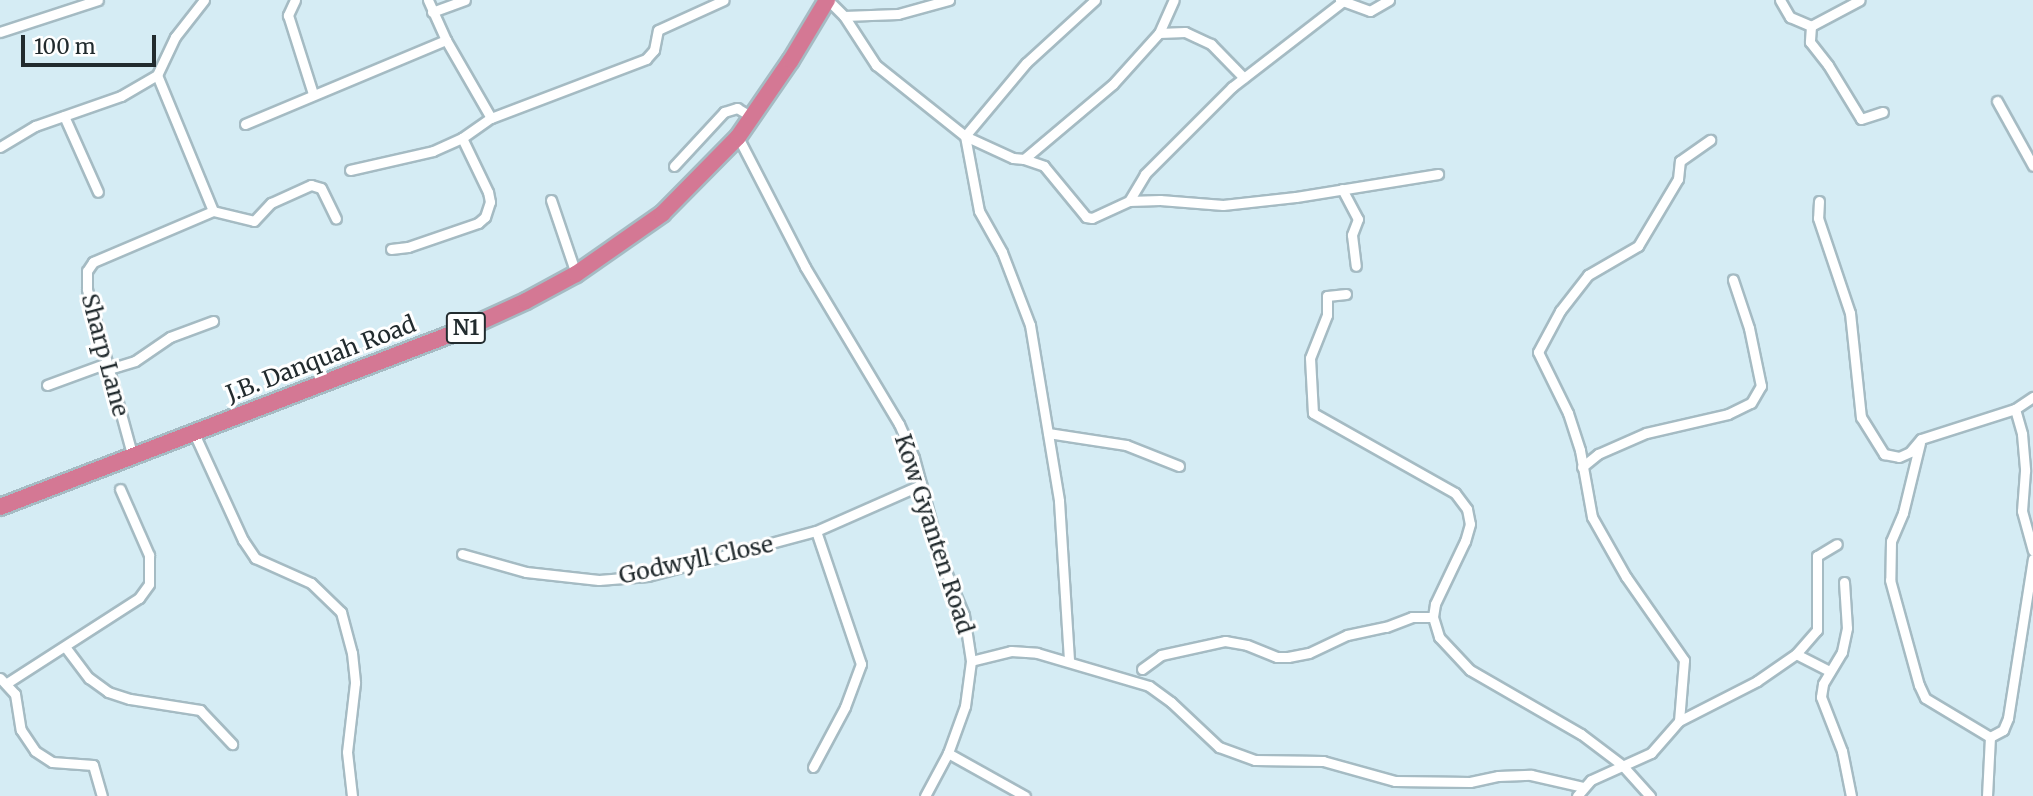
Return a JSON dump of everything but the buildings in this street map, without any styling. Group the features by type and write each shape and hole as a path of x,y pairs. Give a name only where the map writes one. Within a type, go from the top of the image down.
{"highway":[{"name":"J.B. Danquah Road","path":"0,507 192,431 467,328 576,274 662,214 738,137 827,0"}],"street":[{"path":"0,32 98,0"},
{"path":"295,0 288,15 313,94"},
{"path":"428,0 446,40 492,118"},
{"path":"432,12 465,0"},
{"path":"350,170 433,151 462,138 492,118 646,59 654,50 658,30 724,0"},
{"path":"827,0 844,16 876,65 965,136 1013,158 1044,166 1086,216 1092,218 1129,201 1160,200 1223,205 1437,174"},
{"path":"844,16 898,14 949,0"},
{"path":"965,136 1026,63 1096,0"},
{"path":"1024,159 1113,84 1159,33 1174,0"},
{"path":"1129,201 1144,174 1244,78 1341,1 1370,11 1389,0"},
{"path":"1780,0 1790,17 1811,26"},
{"path":"1811,26 1860,0"},
{"path":"0,147 35,126 121,96 157,75 175,37 199,3"},
{"path":"1811,26 1810,43 1828,65 1861,119 1883,112"},
{"path":"1159,33 1185,32 1210,44 1244,78"},
{"path":"245,124 446,40"},
{"path":"157,75 213,211 254,222 271,203 311,185 321,188 336,219"},
{"path":"1997,101 2033,166"},
{"path":"674,166 724,112 737,108 752,117"},
{"path":"64,116 98,192"},
{"path":"965,136 979,211 984,225 1002,252 1030,325 1059,501 1069,662"},
{"name":"Kow Gyanten Road","path":"738,137 805,267 899,424 921,485 933,534 964,615 971,661 965,706 948,753 925,796"},
{"path":"391,249 408,247 478,223 485,217 490,202 488,192 462,138"},
{"path":"1679,721 1684,660 1626,577 1592,517 1580,450 1568,413 1538,352 1560,311 1588,275 1638,246 1678,179 1680,161 1710,140"},
{"path":"1342,189 1358,219 1352,235 1356,266"},
{"path":"551,200 576,274"},
{"path":"1819,201 1818,218 1850,313 1861,417 1884,454 1899,457 1910,452 1921,439 2015,409 2033,397"},
{"name":"Sharp Lane","path":"132,454 85,278 93,262 213,211"},
{"path":"1582,467 1598,454 1646,433 1728,414 1751,403 1760,386 1749,328 1733,280"},
{"path":"1346,293 1327,296 1326,315 1310,358 1313,413 1455,493 1467,509 1470,524 1435,604 1433,617 1438,636 1470,670 1573,728 1622,765 1650,796"},
{"path":"47,385 108,366 135,361 170,337 213,321"},
{"path":"2015,409 2022,434 2025,471 2022,511 2033,551"},
{"path":"192,431 243,540 255,558 311,583 341,612 352,653 355,683 347,752 352,796"},
{"path":"1048,433 1126,445 1179,466"},
{"path":"1921,439 1903,513 1891,541 1891,580 1919,685 1925,698 1990,737"},
{"name":"Godwyll Close","path":"462,554 526,572 599,580 648,576 816,531 921,485"},
{"path":"102,796 97,771 93,765 52,762 35,751 20,730 15,694 3,681 66,648 139,598 149,584 149,555 120,489"},
{"path":"813,767 845,707 861,664 816,531"},
{"path":"1577,796 1591,780 1651,753 1679,721 1757,681 1796,654 1817,629 1817,556 1837,544"},
{"path":"1990,737 2003,730 2008,718 2033,559"},
{"path":"1844,582 1847,628 1842,652 1830,671 1821,697 1842,751 1851,796"},
{"path":"1142,669 1161,655 1225,641 1247,645 1277,657 1288,657 1309,653 1347,635 1385,627 1412,617 1433,617"},
{"path":"66,648 89,678 108,692 130,699 200,710 232,744"},
{"path":"971,661 1011,651 1037,653 1149,687 1171,702 1219,747 1255,760 1323,761 1395,781 1470,782 1498,776 1531,775 1583,788"},
{"path":"1796,654 1830,671"},
{"path":"1987,796 1990,737"},
{"path":"948,753 1025,796"}]}
